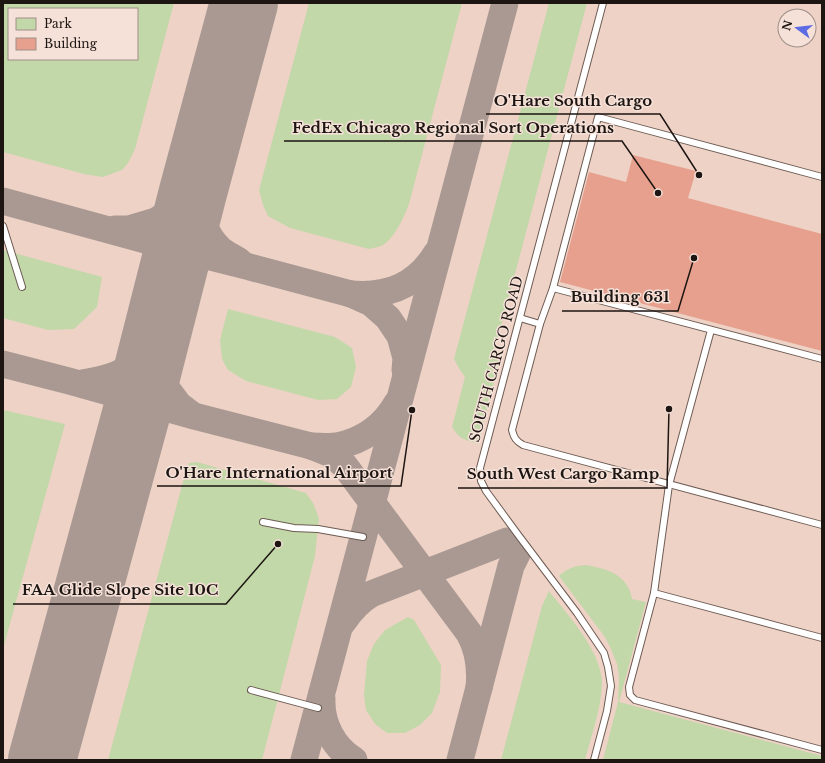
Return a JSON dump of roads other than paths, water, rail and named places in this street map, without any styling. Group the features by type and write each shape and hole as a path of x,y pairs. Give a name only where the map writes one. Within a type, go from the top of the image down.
{"lane":[{"name":"SOUTH CARGO ROAD","path":"594,760 607,711 611,686 604,653 577,613 486,491 481,481 480,468 603,3"},
{"path":"822,177 598,117 553,288 540,324 512,430 514,437 518,442 524,445 822,525"},
{"path":"3,226 22,287"},
{"path":"553,288 822,359"},
{"path":"520,318 540,324"},
{"path":"711,330 670,485 654,594 629,687 630,695 635,700 822,750"},
{"path":"263,522 294,528 318,529 364,538"},
{"path":"654,594 822,638"},
{"path":"251,690 318,708"}],"place":[{"name":"O'Hare South Cargo","path":"699,175"},
{"name":"FedEx Chicago Regional Sort Operations","path":"658,193"},
{"name":"Building 631","path":"694,258"},
{"name":"South West Cargo Ramp","path":"669,409"},
{"name":"O'Hare International Airport","path":"412,410"},
{"name":"FAA Glide Slope Site 10C","path":"278,544"}]}
